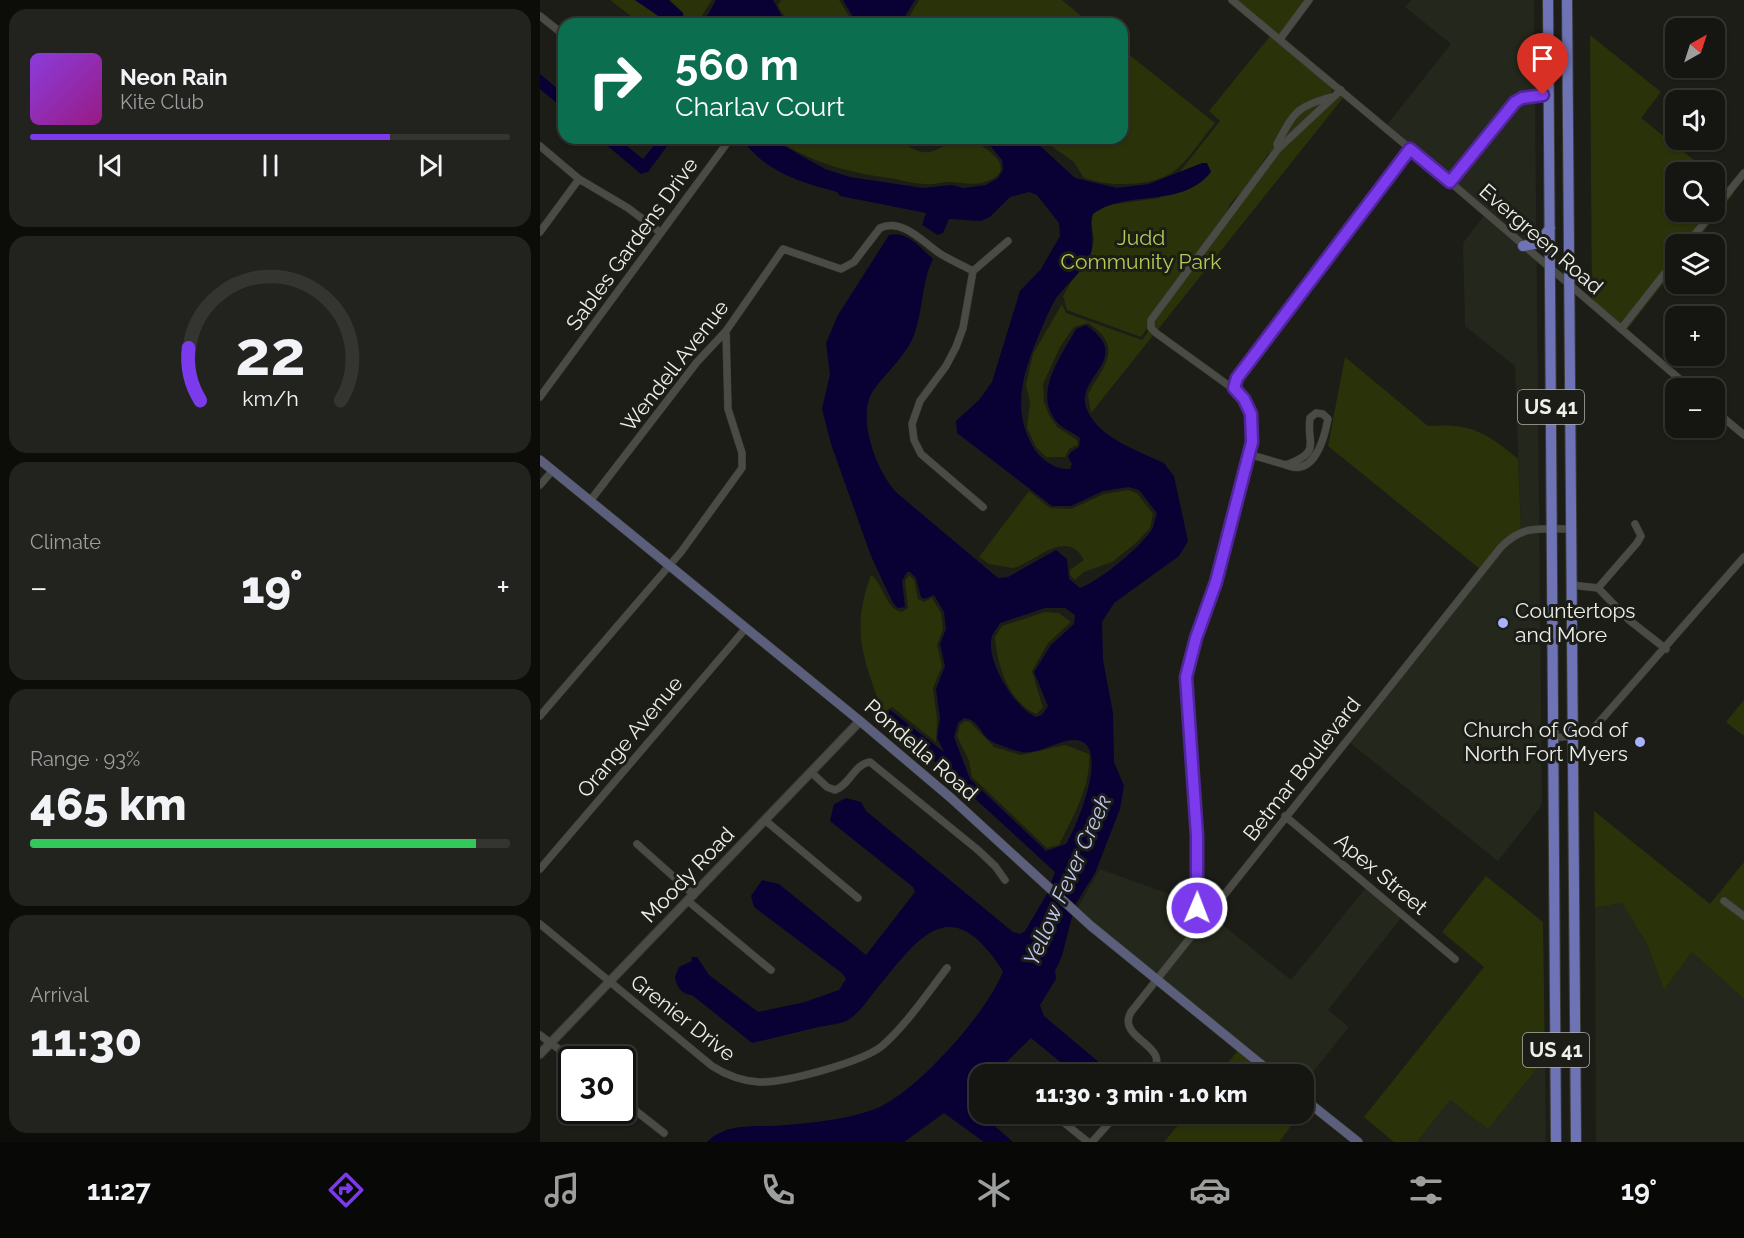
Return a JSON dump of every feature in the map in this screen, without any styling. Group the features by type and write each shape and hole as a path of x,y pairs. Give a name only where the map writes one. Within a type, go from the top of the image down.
{"main road":[{"name":"US 41","path":"1548,0 1557,1142"},
{"name":"US 41","path":"1567,0 1576,1142"},
{"path":"1523,246 1539,243 1550,228"},
{"path":"1551,408 1570,410"},
{"name":"Pondella Road","path":"540,460 860,721 951,798 1029,872 1091,926 1261,1064"},
{"path":"1314,1107 1359,1142"}],"street":[{"name":"Evergreen Road","path":"1232,0 1450,182 1678,378"},
{"path":"1280,39 1309,0"},
{"path":"540,16 558,30"},
{"path":"1196,930 1197,836 1186,677 1193,645 1216,582 1248,454 1252,421 1248,405 1234,388 1163,340 1151,328 1155,314 1278,149 1341,90"},
{"path":"1450,182 1515,102 1522,98 1549,94"},
{"path":"1278,149 1277,144 1288,121 1297,110 1309,103 1331,97"},
{"name":"Sables Gardens Drive","path":"540,397 726,144"},
{"path":"540,146 579,179 628,208 661,233"},
{"path":"1234,388 1240,372 1410,149"},
{"path":"1725,197 1744,173"},
{"path":"540,232 579,179"},
{"path":"1695,234 1705,222"},
{"name":"Wendell Avenue","path":"590,501 690,370 726,331 783,249 841,269 854,262 880,228 891,225 909,231 940,254 974,271"},
{"path":"983,507 926,460 917,448 912,432 917,408 946,366 960,337 974,271 1008,241"},
{"path":"1621,329 1665,273"},
{"path":"540,716 669,565 742,468 744,461 728,409 726,331"},
{"path":"1248,454 1298,469 1305,466 1315,456 1329,420 1323,414 1316,413 1310,418 1311,442 1300,460 1286,465"},
{"path":"1725,419 1744,435"},
{"path":"1311,442 1320,444"},
{"path":"540,485 553,470"},
{"path":"1598,588 1637,543 1641,536 1635,524"},
{"name":"Betmar Boulevard","path":"1156,1064 1156,1055 1132,1033 1127,1019 1157,979 1501,547 1518,532 1571,529"},
{"path":"1554,738 1572,736 1594,728 1666,649 1744,557"},
{"path":"1571,585 1598,588 1629,620 1666,649"},
{"name":"Orange Avenue","path":"540,869 746,628"},
{"name":"Moody Road","path":"540,1053 860,721"},
{"path":"812,773 835,790 842,787 863,763 870,762 988,858 1005,880"},
{"name":"Apex Street","path":"1285,816 1455,958"},
{"path":"766,821 858,898"},
{"path":"637,844 691,898 771,970"},
{"path":"1724,901 1744,916"},
{"name":"Grenier Drive","path":"540,924 719,1071 744,1080 770,1082 844,1064 876,1050 887,1041 946,968"},
{"path":"540,1035 558,1047"},
{"path":"636,1111 664,1133"},
{"path":"1066,1124 1090,1142 1107,1124"}],"shaded area":[{"path":"1411,0 1534,0 1542,805 1498,861 1349,742 1475,575 1521,532 1515,366 1465,326 1463,243 1487,212 1386,126 1451,44 1405,7"},
{"path":"1100,869 1197,904 1291,980 1369,884 1405,913 1328,1010 1349,1027 1314,1071 1314,1064 1267,1064 1077,909"},
{"path":"1622,903 1647,944 1664,990 1692,952 1744,999 1744,1142 1596,1142 1595,908"},
{"path":"1545,1059 1546,1142 1417,1142 1450,1100 1488,1129"}],"green space":[{"path":"610,0 635,0 661,18 633,18"},
{"path":"669,0 712,0 700,18 683,18 683,13"},
{"path":"781,0 839,0 850,18 788,18 778,5"},
{"path":"919,0 1062,0 1084,18 908,18"},
{"path":"1236,0 1313,0 1284,39 1347,93 1091,413 1088,394 1105,365 1108,348 1106,340 1088,323 1074,327 1060,347 1043,384 1044,402 1049,415 1057,427 1077,440 1078,445 1069,449 1065,457 1046,457 1036,447 1027,428 1030,402 1026,385 1033,354 1062,304 1066,313 1142,340 1151,328 1158,311 1270,156 1324,107 1336,90"},
{"name":"Judd Community Park","path":"1271,35 1331,86 1333,90 1322,105 1278,149 1268,154 1246,187 1230,204 1223,220 1141,337 1067,310 1063,296 1094,240 1091,220 1093,207 1159,198 1220,121 1209,111"},
{"path":"1590,35 1661,92 1641,118 1665,137 1665,150 1681,150 1696,162 1665,162 1665,222 1711,222 1702,234 1665,234 1665,281 1626,331 1592,304"},
{"path":"1128,54 1215,123 1179,167 1159,179 1133,184 1094,181 1084,178 1074,162 1048,144 1128,144"},
{"path":"784,144 905,144 926,152 949,144 978,144 996,158 1000,164 1000,171 996,177 981,183 914,183 832,166"},
{"path":"1725,185 1734,193 1725,204"},
{"path":"1345,357 1428,426 1456,426 1477,431 1518,459 1521,532 1480,569 1328,446"},
{"path":"1128,490 1137,493 1153,514 1150,528 1112,562 1084,572 1075,580 1070,575 1070,570 1084,560 1077,550 1068,546 1049,550 1013,568 989,564 979,557 1029,491 1050,508 1071,509 1104,494"},
{"path":"871,575 896,610 902,612 908,608 905,581 909,575 914,580 918,599 924,602 932,598 941,613 943,629 937,645 942,666 933,688 937,719 936,742 892,707 883,713 865,661 862,645 861,613"},
{"path":"1045,612 1059,613 1071,622 1048,643 1032,671 1043,708 1036,714 1026,708 1011,691 1001,670 995,637 1002,626"},
{"path":"1744,700 1744,736 1726,722"},
{"path":"965,721 970,722 994,747 1021,755 1065,745 1089,754 1084,789 1059,845 1047,848 972,777 969,761 957,736 960,725"},
{"path":"1594,811 1710,904 1744,862 1744,999 1692,952 1664,990 1647,944 1622,903 1595,908"},
{"path":"1486,876 1543,922 1545,1059 1488,1129 1450,1100 1417,1142 1394,1142 1364,1117 1484,967 1442,932"},
{"path":"1238,1050 1255,1064 1227,1064"},
{"path":"1179,1124 1293,1124 1279,1142 1164,1142"}],"water":[{"path":"635,0 669,0 683,13 683,18 661,18"},
{"path":"716,0 773,0 783,18 750,18 748,16 706,18"},
{"path":"843,0 915,0 904,18 854,18"},
{"path":"540,74 558,89 558,104 540,89"},
{"path":"605,144 624,144 643,159 655,144 669,144 648,172 641,174"},
{"name":"Yellow Fever Creek","path":"746,144 781,144 825,169 850,177 923,188 951,185 964,188 986,185 998,178 1003,170 1002,160 989,144 1037,144 1075,178 1117,188 1149,184 1202,163 1207,163 1211,172 1199,184 1185,191 1122,202 1107,206 1093,214 1092,246 1089,258 1052,305 1030,358 1022,386 1022,415 1031,443 1042,458 1052,465 1070,469 1072,464 1068,457 1079,447 1080,438 1061,426 1052,415 1048,403 1048,390 1056,364 1076,329 1086,325 1100,337 1105,348 1104,359 1087,389 1085,400 1088,412 1102,430 1111,437 1164,463 1174,476 1188,541 1179,556 1114,603 1102,622 1103,660 1113,713 1114,762 1124,786 1120,809 1095,873 1075,905 1062,956 1055,971 1056,979 1040,1005 1044,1016 1101,1064 1063,1064 1031,1038 1004,1064 969,1064 969,1100 967,1102 969,1104 969,1124 992,1124 1013,1142 984,1142 944,1113 904,1142 707,1142 715,1135 734,1128 819,1122 842,1118 875,1109 891,1100 910,1087 949,1049 983,1007 1003,971 984,946 967,932 951,927 936,930 921,939 906,954 858,1012 846,1021 752,1043 692,995 682,992 675,977 679,967 692,961 691,957 697,957 709,975 758,1012 805,1002 839,990 846,979 843,974 754,907 751,896 762,880 779,884 866,955 915,892 913,887 830,821 834,804 846,798 861,802 866,811 1013,932 1020,934 1025,931 1047,894 1055,872 886,717 890,710 944,752 937,738 940,718 936,689 945,666 940,644 946,629 944,612 934,595 924,599 921,597 916,578 910,572 907,572 902,581 905,607 898,608 893,603 871,556 831,444 822,409 830,374 826,343 838,315 889,235 896,234 908,238 933,259 929,267 914,335 904,353 873,392 867,410 872,449 883,474 897,493 998,578 1008,577 1056,550 1067,559 1069,579 1080,588 1108,571 1137,546 1151,531 1157,513 1139,490 1129,487 1103,491 1071,506 1052,506 957,433 956,421 979,400 992,382 1020,291 1041,269 1060,236 1059,223 1037,195 1029,192 1010,197 990,217 981,221 949,219 943,233 938,235 922,225 926,213 840,196 837,192 796,179 772,167","holes":["1045,608 1065,608 1075,615 1074,624 1051,645 1034,672 1048,706 1042,715 1036,717 1019,704 1003,682 993,657 992,636 1000,623","964,718 975,723 990,740 1021,752 1034,751 1074,740 1085,744 1091,754 1092,768 1089,786 1084,804 1066,844 1046,851 970,779 954,737 958,723"]}],"place":[{"name":"Countertops and More","path":"1503,623"},
{"name":"Church of God of North Fort Myers","path":"1640,742"}],"route":[{"path":"1197,908 1196,809 1186,677 1196,638 1216,582 1252,442 1251,414 1248,405 1234,388 1237,378 1410,149 1450,182 1515,102 1522,98 1543,95"}]}
